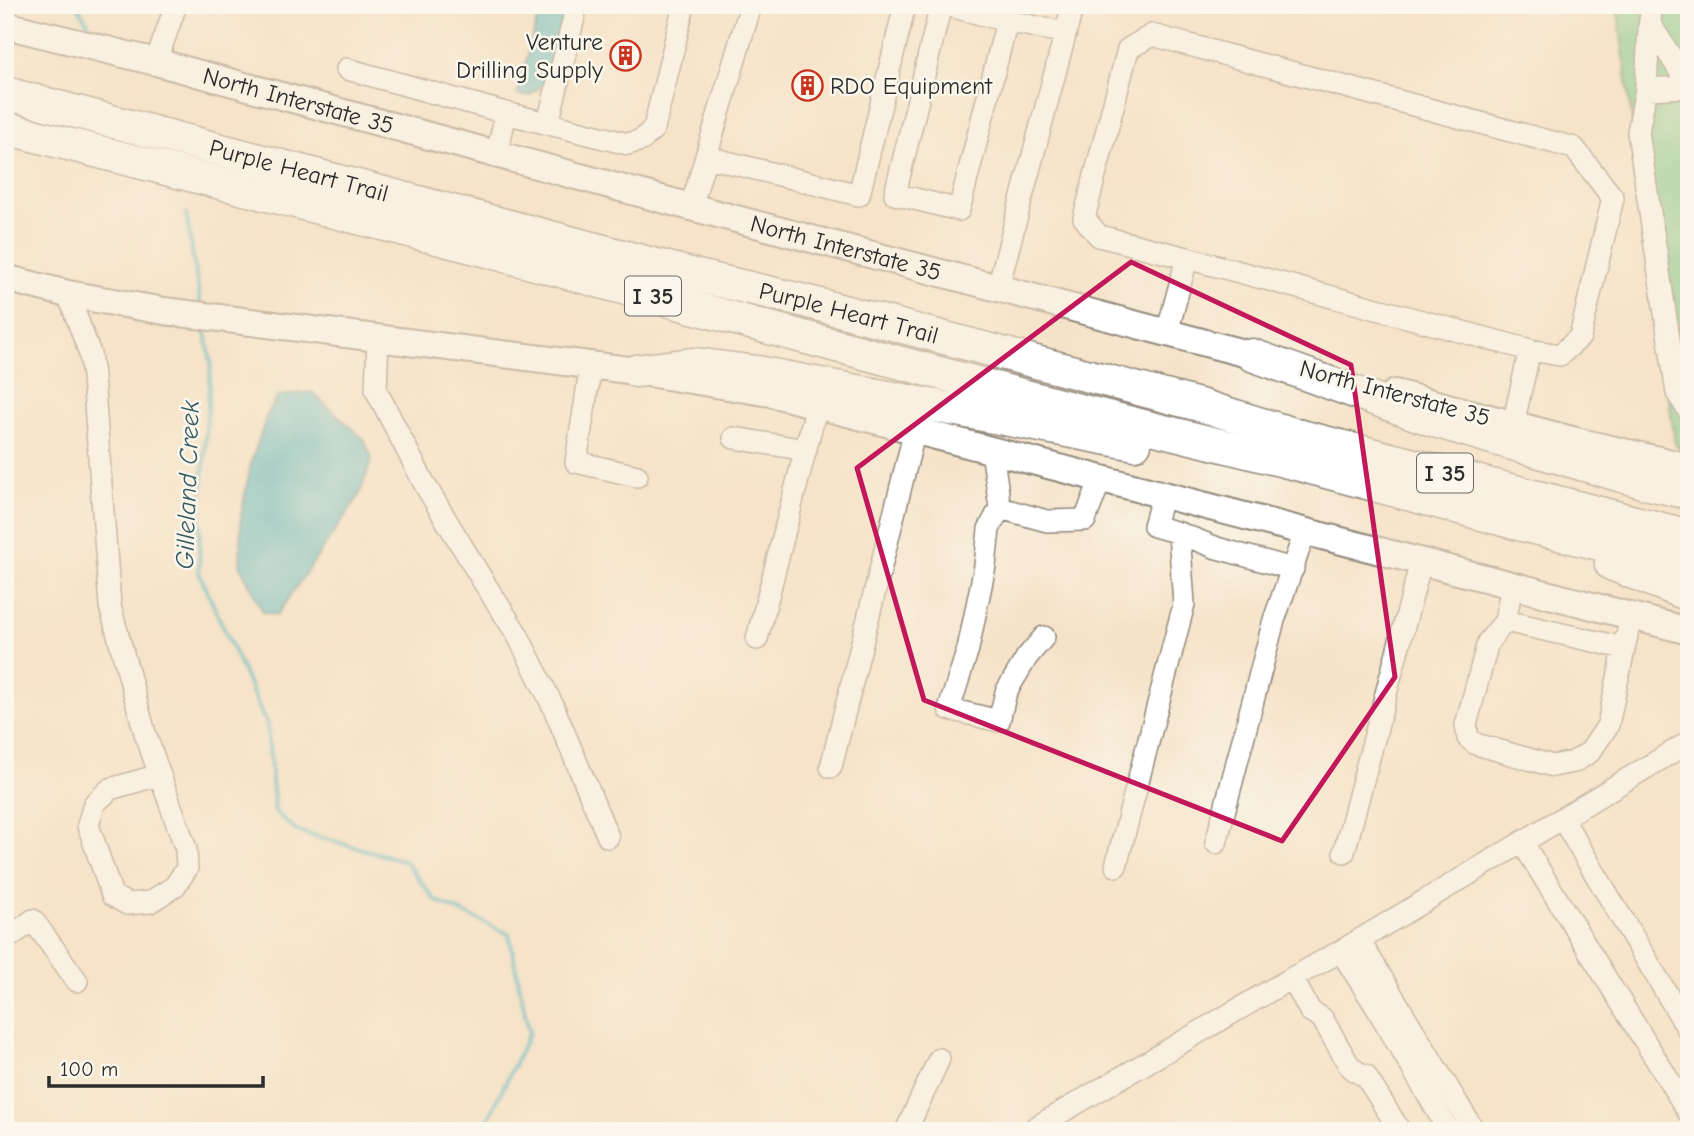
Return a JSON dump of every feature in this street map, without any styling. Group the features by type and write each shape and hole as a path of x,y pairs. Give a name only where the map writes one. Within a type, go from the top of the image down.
{"highway":[{"name":"Purple Heart Trail","path":"5,93 645,262 841,310 1203,406 1297,435 1689,536"},
{"name":"Purple Heart Trail","path":"5,128 471,246 886,359 1689,566"},
{"path":"1252,355 1438,422 1649,484 1689,493"},
{"path":"636,371 695,364 757,372 1219,460 1300,465"},
{"path":"1530,527 1689,595"}],"main road":[{"name":"North Interstate 35","path":"5,25 156,62 691,207 1576,441 1689,467"},
{"path":"5,278 68,294 164,312 636,371 770,393 1689,631"}],"street":[{"path":"156,62 176,5"},
{"path":"548,123 577,5"},
{"path":"347,69 628,144 642,140 654,128 684,5"},
{"path":"691,207 751,5"},
{"path":"707,157 859,195 905,5"},
{"path":"1003,13 959,209 895,194 943,5 1003,13 1066,33"},
{"path":"998,287 1073,5"},
{"path":"1646,89 1689,86 1651,15"},
{"path":"1651,15 1646,89 1638,132 1677,393 1689,411"},
{"path":"1152,35 1574,148 1613,198 1580,337 1560,355 1530,350 1098,236 1084,218 1128,48 1152,35"},
{"path":"496,154 506,113"},
{"path":"1167,333 1187,258"},
{"path":"68,294 90,354 93,376 110,606 145,733 186,849 187,868 175,886 150,902 127,904 112,895 88,825 94,804 110,789 159,775"},
{"path":"378,339 376,390 425,485 482,582 517,634 553,706 608,837"},
{"path":"1513,424 1530,350"},
{"path":"591,365 576,462 637,476"},
{"path":"757,639 817,405"},
{"path":"831,767 915,430"},
{"path":"734,438 806,450"},
{"path":"992,450 1000,508 989,529 985,566 968,649 949,709 999,721 1006,692 1027,657 1044,636"},
{"path":"1000,508 1047,521 1085,520 1101,478"},
{"path":"1163,494 1154,526 1217,548 1293,569"},
{"path":"1216,843 1274,620 1305,532"},
{"path":"1116,866 1184,604 1179,533"},
{"path":"1344,852 1421,562"},
{"path":"1512,586 1505,621 1488,642 1466,725 1468,738 1476,744 1553,766 1574,762 1590,752 1608,725 1631,616"},
{"path":"1505,621 1624,648"},
{"path":"1034,1131 1036,1127 1350,945 1689,742"},
{"path":"1562,818 1689,1031"},
{"path":"1522,842 1689,1114"},
{"path":"5,940 33,920 76,981"},
{"path":"1350,945 1375,1004 1449,1131"},
{"path":"1350,945 1474,1131"},
{"path":"1292,978 1310,1011 1322,1018 1349,1065 1365,1074 1400,1131"},
{"path":"906,1131 940,1059"}],"highlighted area":[{"path":"1131,262 1351,365 1395,677 1282,841 924,700 857,468"}],"green space":[{"path":"1617,5 1689,5 1689,453 1685,453 1675,444"}],"water":[{"path":"541,5 570,5 548,81 529,96 517,95"},
{"path":"312,392 364,439 372,459 359,496 277,615 263,612 240,566 241,515 251,463 267,415 278,396"}],"waterway":[{"name":"Gilleland Creek","path":"77,5 91,29"},
{"name":"Gilleland Creek","path":"186,213 201,307"},
{"name":"Gilleland Creek","path":"205,326 211,363 200,518 199,573 267,725 275,812 297,831 405,861 435,900 509,934 529,1033 487,1122 490,1131"}],"place":[{"name":"Venture Drilling Supply","path":"626,56"},
{"name":"RDO Equipment","path":"807,86"}]}
